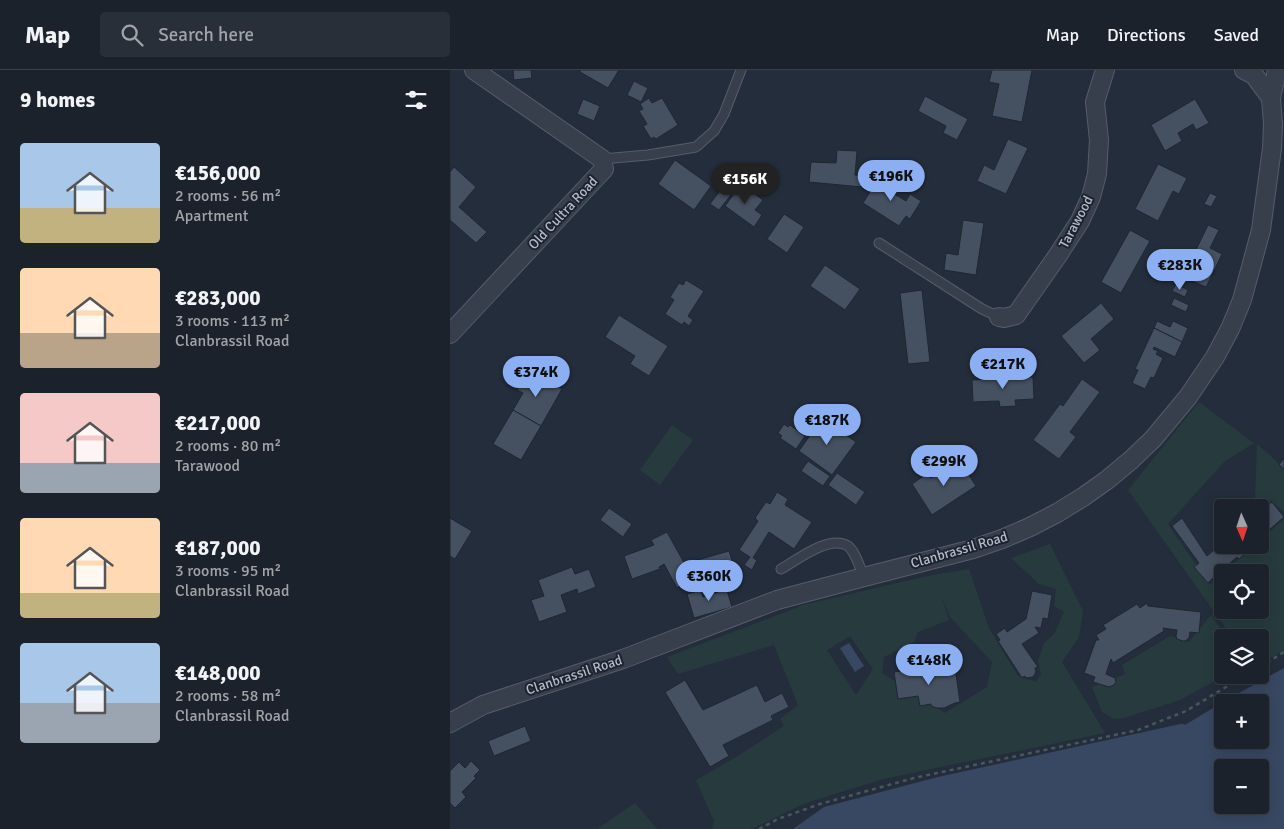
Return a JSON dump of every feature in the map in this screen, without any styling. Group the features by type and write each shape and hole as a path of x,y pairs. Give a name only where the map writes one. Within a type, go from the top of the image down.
{"street":[{"name":"Old Cultra Road","path":"450,334 604,169 602,159 474,70"},
{"name":"Tarawood","path":"999,317 1004,318 1016,315 1067,242 1080,221 1091,197 1097,174 1099,140 1095,102 1105,70"},
{"path":"1244,70 1254,75 1278,98"},
{"name":"Clanbrassil Road","path":"450,723 483,705 623,659 777,600 973,549 1002,539 1057,513 1095,489 1131,460 1173,417 1202,378 1230,329 1242,300 1261,230 1275,149 1273,124 1278,98 1277,70"}],"lane":[{"path":"602,159 648,155 696,147 714,131 724,114 741,70"},
{"path":"879,243 982,309 999,317"},
{"path":"781,569 823,545 837,542 849,546 864,577"}],"path":[{"path":"1269,661 1284,652"},
{"path":"760,829 778,819 820,804 914,778 1138,730 1186,711 1231,684"}],"green space":[{"path":"1199,402 1254,443 1224,462 1168,524 1210,585 1214,581 1214,612 1128,490"},
{"path":"672,425 693,440 660,485 640,470"},
{"path":"1257,444 1284,468 1284,512 1269,499 1255,499"},
{"path":"1284,519 1284,650 1269,659 1269,629 1226,629 1219,619 1269,619 1269,564 1233,564 1244,554 1269,554 1269,532"},
{"path":"1050,544 1083,611 1079,637 1062,662 1105,733 883,779 806,803 751,829 712,829 714,821 696,780 784,726 780,719 798,705 774,645 678,674 667,657 799,606 932,575 969,569 989,628 1018,676 1036,682 1041,674 1038,661 1044,643 1054,634 1064,612 1054,606 1056,589 1039,584 1011,558","holes":["941,595 950,617 992,662 987,687 945,713 882,673 884,657 914,642 918,632 949,620","850,636 873,669 856,695 827,650"]},
{"path":"1211,615 1221,629 1214,629 1214,682 1180,700 1124,718 1114,719 1102,712 1092,687 1125,674 1122,665 1170,636 1189,642"},
{"path":"635,803 657,829 597,829"}],"water":[{"path":"849,643 864,666 855,672 840,648"},
{"path":"1284,668 1284,829 793,829 824,807 938,777 1185,723 1214,707 1214,749 1269,749 1269,694 1237,694 1255,684 1269,684 1269,676"}],"pier":[{"path":"1250,684 1253,684 1236,694 1232,694"},
{"path":"1214,704 1214,707 1185,725 1179,722"}],"building":[{"path":"513,70 531,70 532,78 514,80"},
{"path":"580,70 619,70 608,88 580,72"},
{"path":"992,70 1032,70 1022,122 992,116 999,84 989,82"},
{"path":"634,81 648,88 641,102 627,95"},
{"path":"925,96 968,119 957,140 943,133 946,126 918,111"},
{"path":"649,98 652,103 662,98 678,125 656,139 654,137 651,139 643,126 647,124 639,111 643,109 640,104"},
{"path":"583,99 600,106 594,121 577,114"},
{"path":"1195,99 1209,123 1196,130 1193,124 1178,133 1182,141 1165,151 1151,125"},
{"path":"1008,139 1028,148 1006,194 977,181 984,165 994,170"},
{"path":"837,150 857,151 855,175 863,176 862,187 809,182 811,162 836,163"},
{"path":"675,160 711,186 694,210 658,184"},
{"path":"1158,164 1187,178 1179,194 1173,191 1158,221 1135,209"},
{"path":"454,167 476,187 459,207 487,232 476,243 450,220 450,172"},
{"path":"881,174 891,181 886,189 906,201 910,194 921,201 910,219 906,216 899,226 863,203"},
{"path":"741,184 763,200 755,210 762,215 754,227 725,206"},
{"path":"722,188 731,195 719,210 710,204"},
{"path":"1210,193 1217,196 1211,207 1204,204"},
{"path":"784,214 804,227 787,253 767,239"},
{"path":"963,220 984,223 976,275 944,270 946,253 958,255"},
{"path":"1208,225 1219,230 1210,248 1222,254 1214,271 1200,264 1202,261 1193,256"},
{"path":"1130,230 1150,241 1121,293 1101,282"},
{"path":"1186,258 1214,271 1206,287 1192,281 1196,273 1182,266"},
{"path":"825,265 860,289 845,310 810,286"},
{"path":"686,280 704,291 688,316 693,320 689,326 684,322 682,325 665,314 674,300 670,297 679,283 683,285"},
{"path":"1176,284 1188,290 1185,297 1172,291"},
{"path":"922,290 930,362 908,364 900,293"},
{"path":"1174,298 1189,305 1186,312 1171,305"},
{"path":"1101,303 1114,319 1091,339 1100,350 1084,363 1061,336"},
{"path":"619,315 668,346 649,376 630,364 635,356 605,337"},
{"path":"1157,321 1170,327 1173,321 1188,328 1182,342 1154,328"},
{"path":"1154,328 1182,342 1175,357 1154,347 1153,349 1158,351 1156,354 1163,358 1154,378 1151,377 1145,389 1132,383 1138,370 1135,369"},
{"path":"529,370 562,389 541,426 513,410 523,393 517,390"},
{"path":"1033,377 1034,399 1015,400 1016,406 1000,407 999,401 973,402 972,380"},
{"path":"1082,379 1100,392 1070,432 1076,437 1059,459 1033,440 1060,404 1063,406"},
{"path":"513,410 541,426 521,460 493,444"},
{"path":"822,418 856,442 832,475 799,451"},
{"path":"784,424 788,427 790,425 805,436 796,449 780,438 782,436 778,433"},
{"path":"1284,458 1284,469 1279,465"},
{"path":"959,460 976,486 932,515 912,484 928,473 931,478"},
{"path":"808,461 830,476 823,486 801,471"},
{"path":"837,473 865,492 856,505 828,485"},
{"path":"777,492 788,499 785,505 812,522 794,549 769,532 753,558 757,560 752,570 744,565 750,557 739,550 758,521 755,518 766,502 770,504"},
{"path":"1272,502 1284,517 1269,530 1269,504"},
{"path":"609,508 632,524 623,537 600,520"},
{"path":"450,518 472,531 455,559 450,556"},
{"path":"1182,518 1207,556 1214,550 1214,554 1245,554 1239,559 1237,557 1229,564 1214,564 1214,577 1208,583 1194,567 1199,563 1172,526"},
{"path":"667,532 693,579 677,588 664,564 659,567 660,569 632,579 624,556 654,545 651,540"},
{"path":"729,551 732,560 720,564 718,569 711,572 705,569 697,571 694,561"},
{"path":"572,567 575,574 589,569 596,587 578,594 577,589 561,595 567,612 539,622 531,600 544,596 538,580"},
{"path":"726,587 732,607 694,618 687,594 701,590 703,597"},
{"path":"1032,591 1052,595 1048,619 1043,618 1041,628 1035,627 1039,633 1022,644 1038,667 1035,668 1036,672 1033,677 1027,678 1024,676 1022,678 998,641 1000,640 996,634 1005,628 1007,632 1026,619"},
{"path":"1147,603 1148,606 1201,612 1199,633 1190,632 1189,638 1183,641 1177,639 1177,630 1163,628 1164,631 1113,663 1111,659 1106,674 1115,678 1116,682 1114,685 1109,687 1093,682 1095,677 1084,673 1096,640 1099,640 1096,635 1106,629 1103,625 1137,604 1140,608"},
{"path":"943,665 943,669 955,667 960,702 944,708 937,708 931,706 931,704 920,706 918,696 898,699 894,672"},
{"path":"685,680 703,710 757,685 765,702 782,693 789,707 771,716 773,720 723,745 729,756 710,767 665,692"},
{"path":"525,726 531,741 494,756 488,741"},
{"path":"471,761 480,770 474,776 476,778 462,792 466,797 455,808 450,803 450,771 459,762 465,768"}]}
